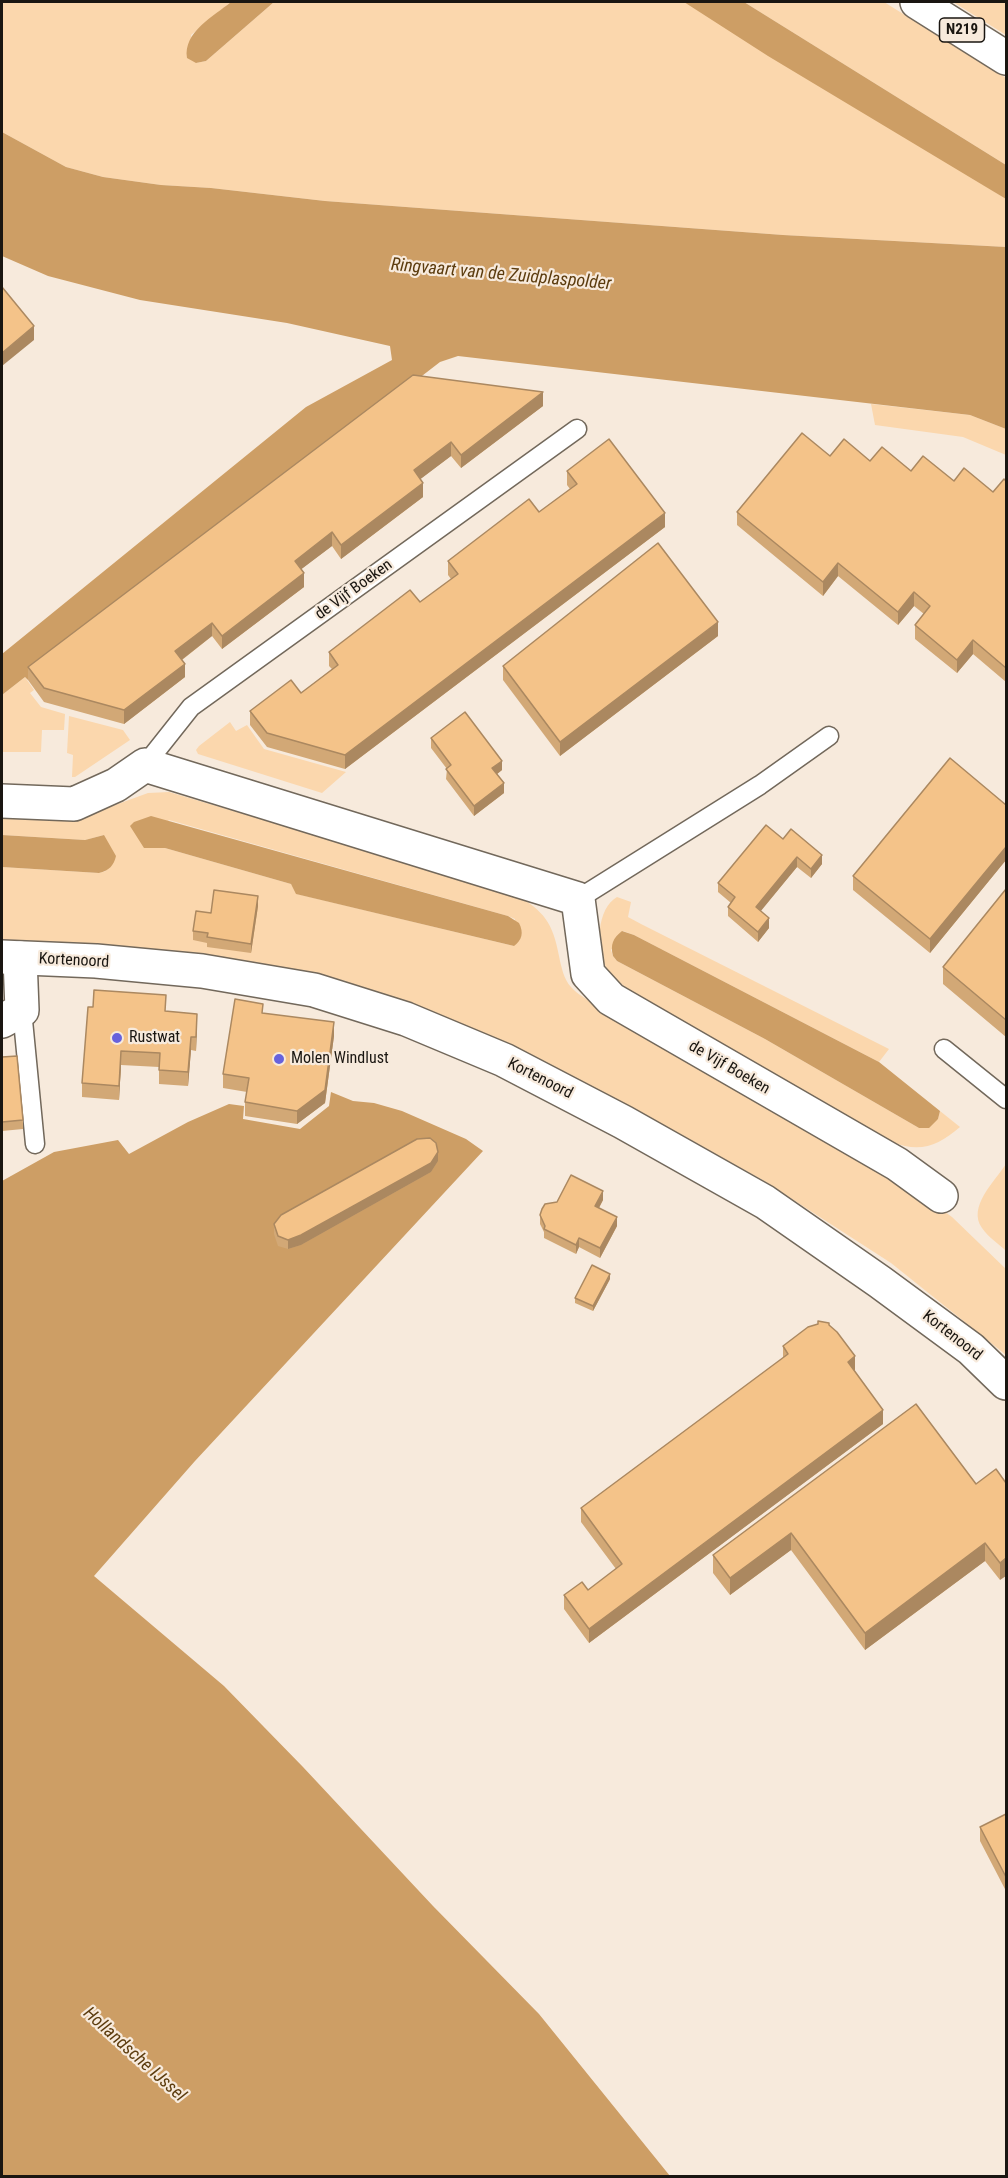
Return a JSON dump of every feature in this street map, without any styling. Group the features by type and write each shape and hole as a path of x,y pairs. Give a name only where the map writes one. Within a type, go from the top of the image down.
{"street":[{"name":"N219","path":"917,2 1006,58"},
{"name":"de Vijf Boeken","path":"2,801 74,804 116,784 145,765"},
{"path":"145,765 578,899"},
{"name":"de Vijf Boeken","path":"578,899 588,974 610,999 897,1164 941,1196"},
{"path":"11,957 12,1016"},
{"name":"Kortenoord","path":"11,957 202,970 314,990 406,1019 504,1060 623,1122 765,1202 971,1349 1006,1383"}],"lane":[{"name":"de Vijf Boeken","path":"145,765 191,707 577,429"},
{"path":"578,899 760,785 829,736"},
{"path":"12,1016 35,1144"},
{"path":"944,1049 1006,1099"}],"shaded area":[{"path":"2,2 231,2 191,35 196,63 206,61 274,2 697,2 1006,199 1006,247 783,235 325,201 103,177 66,167 2,132"},
{"path":"744,2 884,2 1006,78 1006,165"},
{"path":"953,2 1006,2 1006,35"},
{"path":"871,404 970,415 1006,429 1006,455 963,437 875,425"},
{"path":"25,677 34,690 30,693 41,707 65,714 64,730 42,730 41,752 2,752 2,695"},
{"path":"69,716 123,730 130,740 72,777 73,755 67,753"},
{"path":"230,722 236,731 247,725 264,749 346,772 322,793 198,754 196,750 199,746"},
{"path":"169,792 515,894 525,900 540,912 550,926 565,977 573,990 931,1202 952,1217 1006,1269 1006,1355 891,1263 761,1179 652,1120 345,988 346,981 313,974 111,947 2,940 2,867 99,873 106,871 104,835 85,840 2,835 2,817 77,819 148,793","holes":["169,820 515,919 514,946 297,894 291,884 165,848 144,848"]},
{"path":"617,897 631,902 628,917 889,1049 879,1062 623,931 611,950 617,961 765,1039 919,1128 938,1119 940,1111 960,1127 944,1139 928,1146 911,1147 892,1142 626,988 606,967 602,959 599,940 605,910"},
{"path":"1006,1164 1006,1251 982,1228 978,1220 978,1212 984,1194"}],"water":[{"path":"231,2 274,2 206,61 196,63 187,58 187,49 195,33"},
{"path":"684,2 744,2 1006,165 1006,199 768,56"},
{"name":"Ringvaart van de Zuidplaspolder","path":"2,132 66,167 103,177 161,185 211,188 325,201 783,235 1006,247 1006,429 970,415 458,356 440,362 28,680 25,677 2,695 2,654 306,407 392,360 390,346 287,323 140,300 48,276 2,256"},
{"path":"151,816 508,916 519,923 521,936 514,946 296,894 291,884 165,848 144,848 130,826 134,822"},
{"path":"2,835 85,840 104,835 116,856 106,871 99,873 2,867"},
{"path":"622,931 634,935 879,1062 940,1111 938,1119 929,1128 919,1128 765,1039 617,961 613,956 612,945 616,936"},
{"name":"Hollandsche IJssel","path":"331,1092 353,1101 374,1103 402,1111 466,1139 483,1151 195,1461 94,1576 224,1686 303,1767 433,1906 539,2014 670,2176 2,2176 2,1181 54,1152 118,1140 129,1154 188,1122 229,1104 244,1106 243,1119 300,1129 329,1106"}],"building":[{"path":"2,287 34,326 2,353"},
{"path":"413,375 543,392 461,455 451,442 414,470 423,483 341,545 332,532 295,561 304,573 222,636 212,623 175,651 185,664 124,710 44,688 28,667"},
{"path":"802,433 830,456 844,439 870,461 882,447 911,471 923,456 954,481 964,468 993,492 1004,479 1006,481 1006,668 973,640 957,660 915,625 930,606 914,592 898,612 838,563 823,582 737,512"},
{"path":"609,439 665,513 345,755 267,733 250,711 291,680 301,693 338,665 329,652 410,590 420,602 458,574 448,561 529,499 539,512 577,484 567,471"},
{"path":"658,543 718,622 560,742 503,666"},
{"path":"465,712 502,761 492,768 504,783 474,806 446,769 451,765 431,738"},
{"path":"950,758 1006,805 1006,847 930,939 853,876"},
{"path":"766,825 783,839 791,829 822,855 811,869 797,857 756,907 769,918 758,932 728,907 735,897 718,883"},
{"path":"1006,889 1006,1020 943,967"},
{"path":"214,890 258,896 251,944 207,937 208,933 193,931 196,911 211,913"},
{"path":"94,990 166,995 165,1011 197,1014 196,1037 191,1037 188,1072 159,1070 160,1053 121,1051 119,1086 82,1083 88,1007 93,1007"},
{"name":"Molen Windlust","path":"235,999 263,1004 262,1013 334,1022 325,1090 297,1111 245,1102 249,1078 223,1074"},
{"path":"17,1056 23,1120 2,1122 2,1057"},
{"path":"430,1138 436,1143 438,1152 431,1163 301,1235 288,1240 278,1236 274,1224 281,1215 417,1139"},
{"path":"571,1175 603,1191 595,1206 617,1217 600,1248 579,1238 576,1245 544,1229 540,1215 542,1209 545,1204 557,1202"},
{"path":"592,1265 610,1274 593,1306 575,1298"},
{"path":"818,1321 829,1323 855,1356 848,1362 883,1410 589,1629 564,1595 582,1582 588,1590 622,1564 581,1508 788,1354 783,1346 808,1327 818,1324"},
{"path":"916,1404 976,1484 996,1469 1006,1483 1006,1558 1000,1563 985,1543 865,1633 791,1533 730,1578 713,1555"},
{"path":"1006,1814 1006,1877 980,1827"}],"place":[{"name":"Rustwat","path":"117,1038"},
{"name":"Molen Windlust","path":"279,1059"}]}
